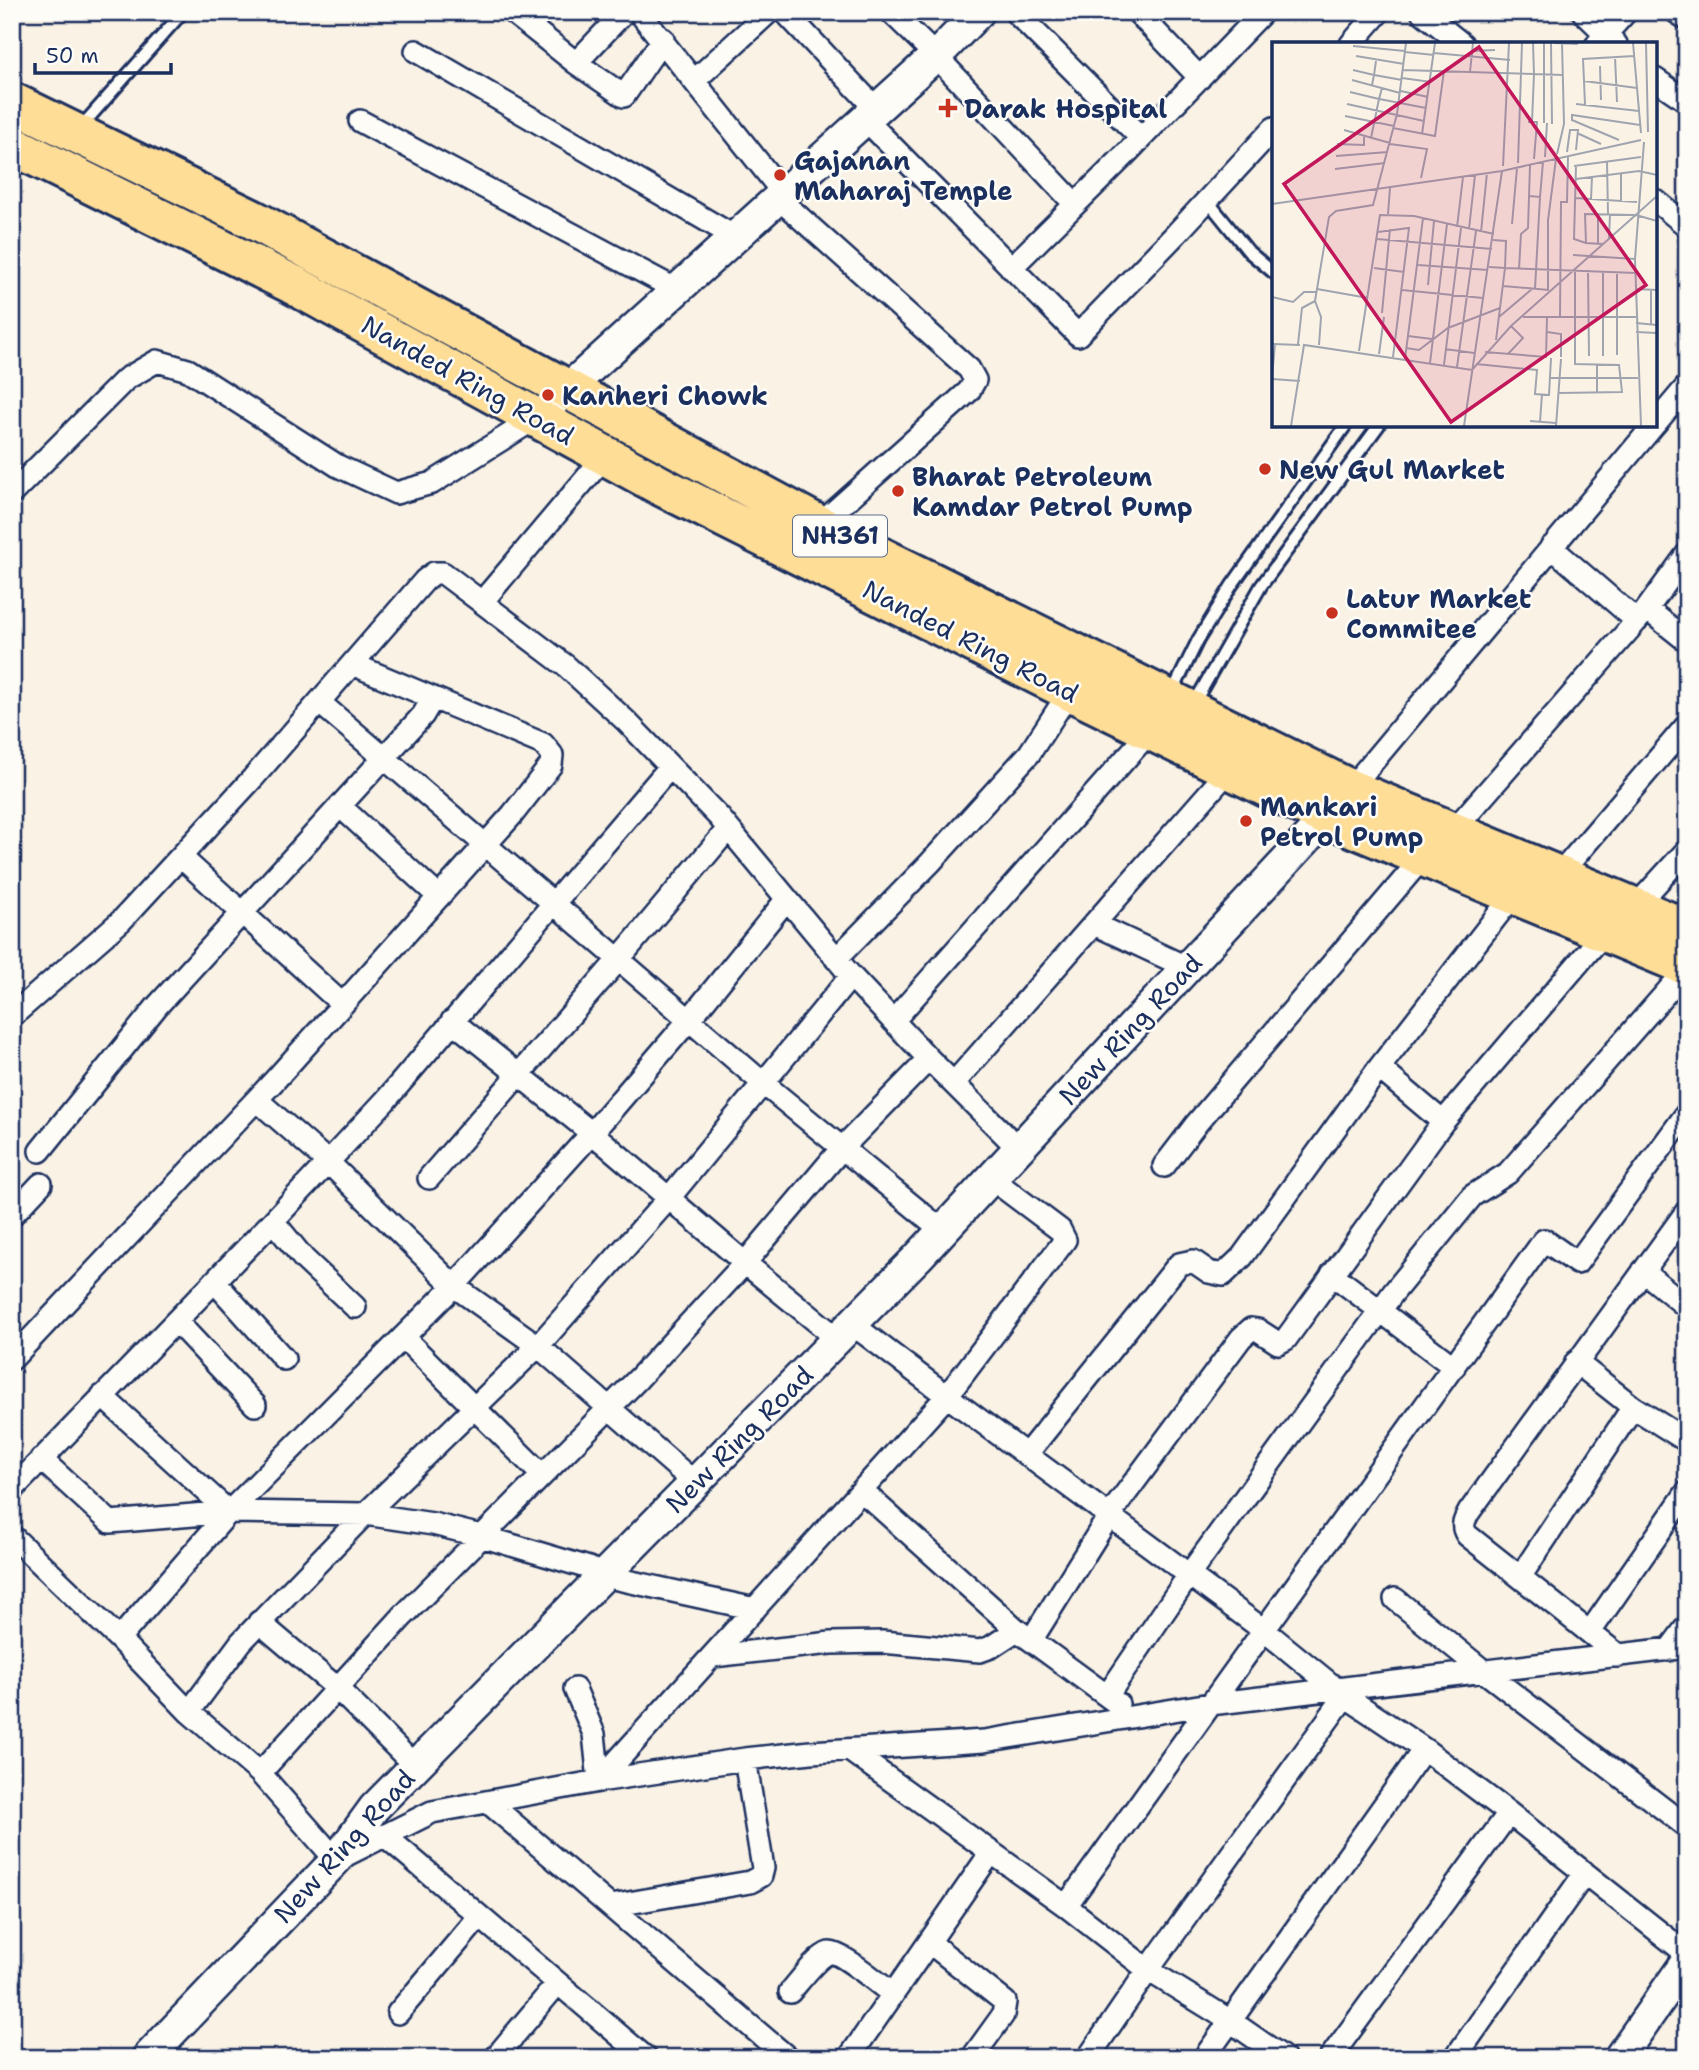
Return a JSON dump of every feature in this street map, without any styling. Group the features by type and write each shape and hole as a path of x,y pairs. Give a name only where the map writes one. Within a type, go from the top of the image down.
{"highway":[{"name":"NH361","path":"12,102 254,220 1339,803 1453,831 1687,929"},
{"name":"Nanded Ring Road","path":"12,145 292,284 661,486 1070,691 1170,713 1230,769 1339,803 1423,857 1687,967"}],"street":[{"path":"512,12 576,63 624,96 663,39"},
{"path":"576,63 624,12"},
{"path":"639,12 663,39 781,195 969,369 975,380 969,391 820,525"},
{"path":"694,81 769,12"},
{"path":"785,12 871,114 1011,268 1078,335 1272,130"},
{"path":"891,12 1075,204"},
{"path":"12,493 126,379 157,361 188,370 338,466 396,493 432,483 536,418 871,114 979,12"},
{"path":"1015,12 1141,138"},
{"path":"1137,12 1199,78"},
{"path":"1011,268 1263,12"},
{"path":"1353,42 1379,12"},
{"path":"1422,12 1460,42"},
{"path":"1583,12 1606,41 1626,12"},
{"path":"1676,12 1687,19"},
{"path":"416,51 735,237"},
{"path":"1657,80 1687,101"},
{"path":"360,121 677,290"},
{"path":"1657,206 1687,226"},
{"path":"1657,423 1687,386"},
{"path":"1339,803 1653,427"},
{"path":"482,602 605,456"},
{"path":"1551,547 1642,615 1687,641"},
{"path":"1453,831 1642,615 1687,554"},
{"path":"15,1006 122,920 320,702 425,580 434,573 443,573 566,666 626,722 727,829 851,976 1019,1149"},
{"path":"12,1359 257,1100 486,844 551,765 552,755 543,744 352,664"},
{"path":"836,959 930,863 1029,754 1070,691"},
{"path":"40,1151 158,1005 423,715 433,698"},
{"path":"320,702 764,1084 943,1231"},
{"path":"893,1021 1170,713"},
{"path":"1559,875 1687,724"},
{"path":"12,1490 215,1282 385,1101 670,767"},
{"path":"954,1083 1230,769"},
{"name":"New Ring Road","path":"147,2058 336,1860 374,1808 943,1231 1339,803"},
{"path":"340,806 439,897"},
{"path":"429,1178 619,959 727,829"},
{"path":"1635,907 1687,850"},
{"path":"181,857 342,1004"},
{"path":"1164,1166 1197,1123 1423,857"},
{"path":"1026,1455 1179,1264 1193,1261 1216,1275 1223,1276 1228,1272 1379,1068 1514,894"},
{"path":"119,1639 229,1512 454,1286 592,1133 689,1020 786,900"},
{"path":"1094,924 1188,968"},
{"path":"713,1656 844,1642 881,1642 979,1651 1025,1635 1109,1516 1248,1331 1258,1331 1281,1343 1443,1122 1605,932"},
{"path":"1107,1696 1189,1575 1381,1309 1472,1196 1508,1174 1687,967"},
{"path":"190,1712 241,1642 259,1622 365,1514 538,1346 670,1198 851,976"},
{"path":"453,1021 592,1133 745,1263 845,1332 947,1396 1265,1631 1341,1693 1424,1749 1509,1813 1687,1954"},
{"path":"260,1773 481,1536 609,1408 745,1263 842,1148 929,1059"},
{"path":"1379,1068 1443,1122"},
{"path":"257,1100 328,1162 454,1286 538,1346 695,1483"},
{"path":"1066,1906 1544,1240 1577,1263 1687,1114"},
{"path":"599,1781 947,1396 1065,1240 1060,1230 992,1179"},
{"path":"12,1215 41,1184"},
{"path":"1619,1656 1467,1535 1463,1528 1464,1522 1576,1362 1687,1211"},
{"path":"273,1221 304,1259 355,1307"},
{"path":"1643,1271 1687,1307"},
{"path":"1332,1274 1454,1367"},
{"path":"215,1282 284,1359"},
{"path":"176,1321 255,1405"},
{"path":"403,1337 542,1475"},
{"path":"1576,1362 1633,1407 1687,1441"},
{"path":"102,1396 229,1512"},
{"path":"1520,1577 1633,1407"},
{"path":"41,1459 110,1522 229,1512 365,1514 433,1524 589,1568 604,1576 755,1609"},
{"path":"862,1491 1025,1635 1135,1716"},
{"path":"1590,1632 1687,1492"},
{"path":"12,1536 190,1712 260,1773 336,1860 432,1812 599,1781 745,1759 984,1741 1210,1704 1341,1693 1678,1648 1687,1626"},
{"path":"1395,1599 1687,1828"},
{"path":"259,1622 337,1688 416,1766"},
{"path":"575,1689 594,1734 599,1781"},
{"path":"1088,2058 1341,1693"},
{"path":"1204,2058 1424,1749"},
{"path":"849,1750 990,1854 1066,1906 1148,1970 1284,2058"},
{"path":"611,1906 750,1882 761,1876 763,1868 745,1759"},
{"path":"489,1802 788,2058"},
{"path":"1330,2058 1509,1813"},
{"path":"384,1835 639,2056"},
{"path":"849,2058 990,1854"},
{"path":"1455,2058 1585,1873"},
{"path":"398,2013 479,1917"},
{"path":"929,1942 1005,2002 1003,2015 972,2058"},
{"path":"790,1992 821,1958 827,1954 835,1954 893,1994"},
{"path":"1623,2056 1687,1961"},
{"path":"495,2058 557,1984"}],"lane":[{"path":"76,132 183,12"},
{"path":"1208,200 1249,252 1272,271"},
{"path":"1170,713 1198,640 1232,585 1345,427"},
{"path":"1170,713 1379,427"}],"place":[{"name":"Darak Hospital","path":"948,108"},
{"name":"Gajanan Maharaj Temple","path":"780,175"},
{"name":"Kanheri Chowk","path":"548,395"},
{"name":"New Gul Market","path":"1265,469"},
{"name":"Bharat Petroleum Kamdar Petrol Pump","path":"898,491"},
{"name":"Latur Market Commitee","path":"1332,613"},
{"name":"Mankari Petrol Pump","path":"1246,821"}]}
